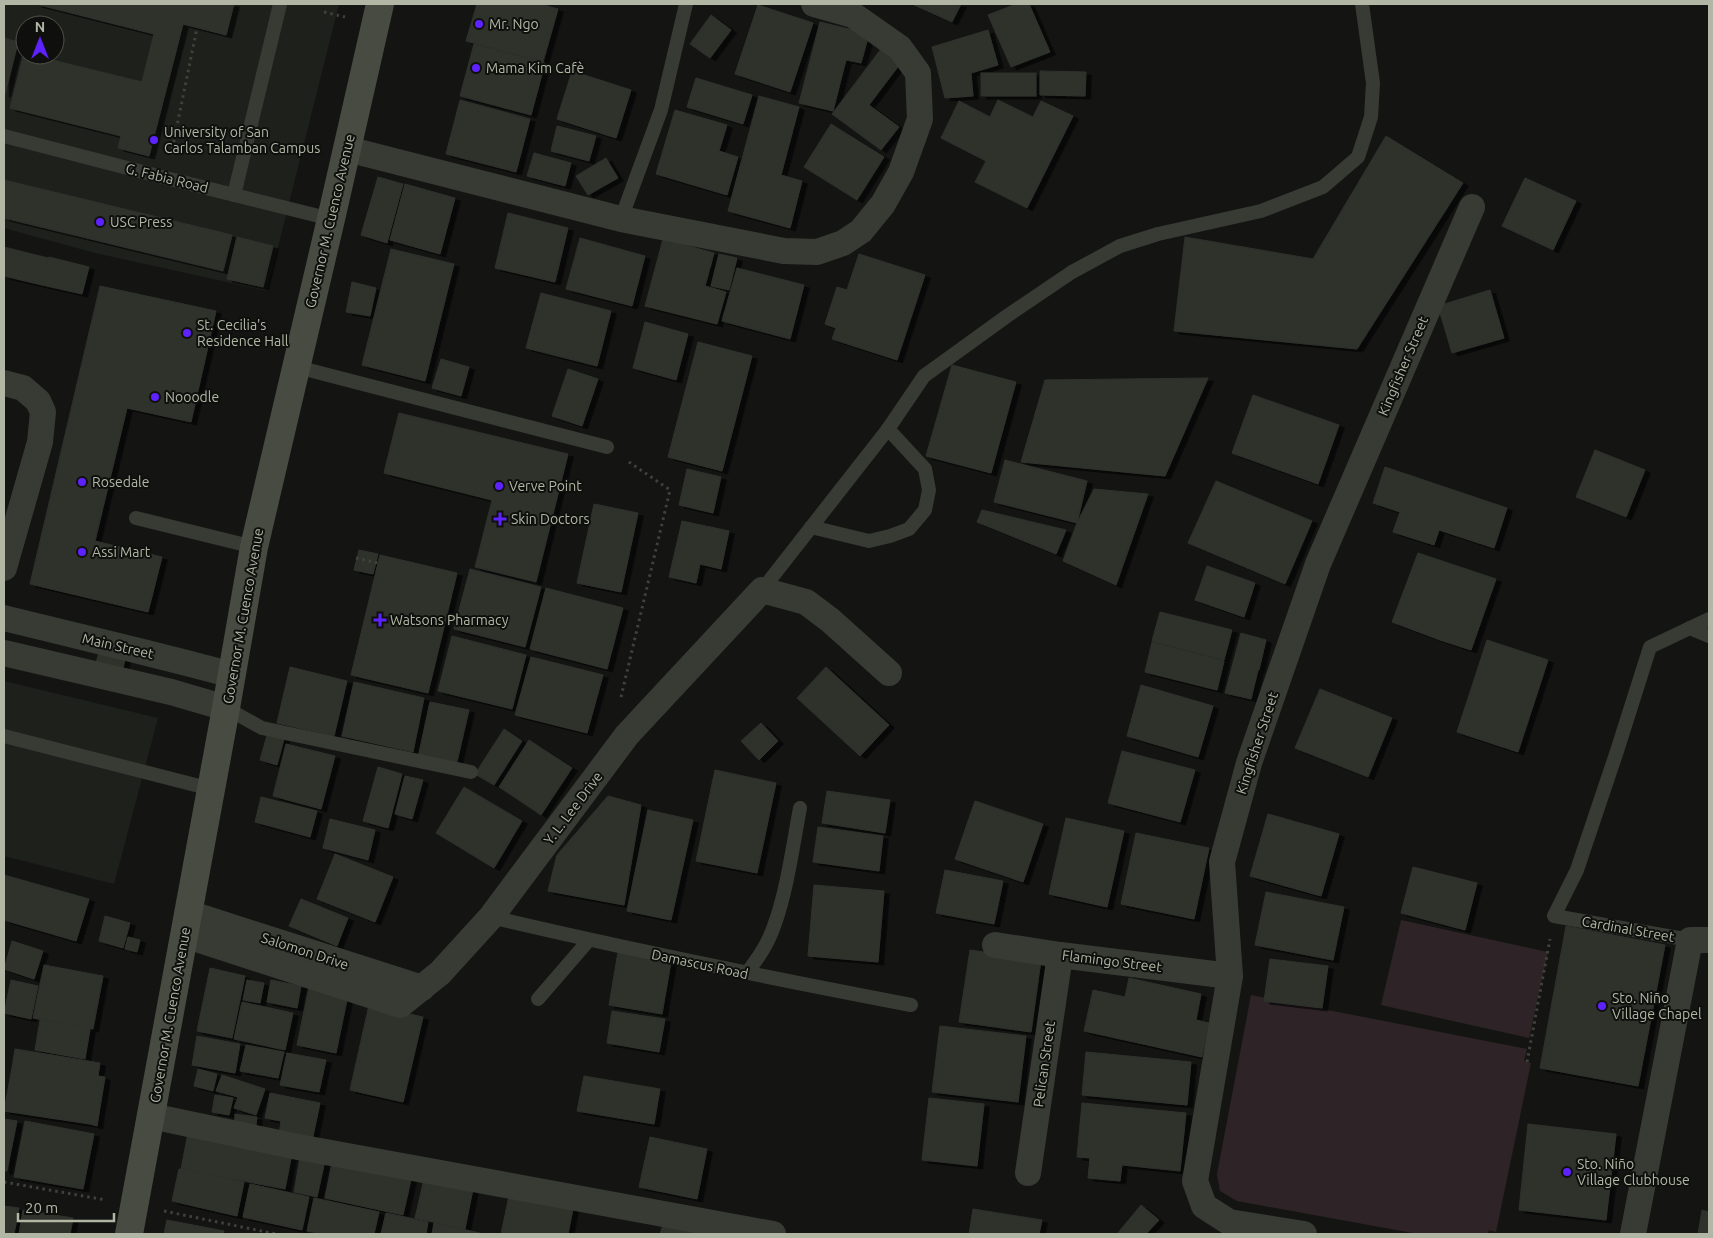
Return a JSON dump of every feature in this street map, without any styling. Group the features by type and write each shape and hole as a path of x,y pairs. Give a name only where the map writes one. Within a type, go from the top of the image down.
{"main road":[{"name":"Governor M. Cuenco Avenue","path":"129,1234 254,547 380,4"}],"street":[{"path":"347,149 621,219 784,251 817,252 843,243 861,231 883,204 901,172 920,119 918,73 900,48 853,15 814,4"},
{"name":"Kingfisher Street","path":"1304,1234 1229,1222 1204,1206 1195,1181 1230,976 1222,862 1249,763 1318,564 1472,207"},
{"path":"4,383 23,388 38,401 43,412 40,442 4,568"},
{"path":"762,590 806,602 830,620 889,673"},
{"name":"Y. L. Lee Drive","path":"377,998 400,1004 440,973 491,917 627,735 762,590"},
{"name":"Main Street","path":"4,618 232,675"},
{"path":"4,653 170,692 226,708"},
{"name":"Salomon Drive","path":"186,924 422,988"},
{"name":"Salomon Drive","path":"186,924 377,998"},
{"name":"Cardinal Street","path":"1633,1234 1700,940"},
{"name":"Flamingo Street","path":"995,944 1060,955 1230,976"},
{"name":"Pelican Street","path":"1028,1173 1060,955"},
{"path":"151,1116 298,1147 772,1234"}],"lane":[{"path":"234,195 280,4"},
{"path":"621,219 661,110 686,4"},
{"path":"762,590 888,429 924,376 1072,272 1120,246 1158,234 1261,211 1323,188 1358,157 1371,117 1373,83 1362,4"},
{"name":"G. Fabia Road","path":"4,136 331,219"},
{"path":"297,367 607,447"},
{"path":"811,527 869,540 890,536 909,529 925,510 929,490 925,469 888,429"},
{"path":"136,518 254,547"},
{"path":"1554,916 1577,870 1650,647 1709,619"},
{"path":"1690,628 1709,636"},
{"path":"226,708 262,728 471,772"},
{"path":"4,736 211,789"},
{"path":"747,973 762,952 774,926 786,882 800,808"},
{"name":"Cardinal Street","path":"1554,916 1700,940"},
{"name":"Damascus Road","path":"491,917 589,940 747,973 911,1004"},
{"path":"538,999 589,940"}],"path":[{"path":"166,178 197,28"},
{"path":"607,447 670,490 619,706"},
{"path":"356,558 378,563"},
{"path":"1527,1062 1554,916"},
{"path":"4,1182 135,1205 276,1234"}],"shaded area":[{"name":"University of San Carlos Talamban Campus","path":"4,4 339,4 267,291 95,253 4,228"},
{"path":"4,681 158,718 114,884 4,856"},
{"path":"1401,920 1548,952 1529,1038 1381,1005"},
{"path":"1251,995 1527,1049 1524,1061 1531,1063 1496,1232 1489,1230 1488,1234 1418,1234 1237,1201 1220,1191 1217,1174"}],"building":[{"path":"36,4 234,4 226,35 183,24 149,156 118,148 121,136 10,108 21,65 65,65 65,63 142,82 154,34"},
{"path":"477,4 540,4 558,9 543,62 466,41"},
{"path":"912,4 961,4 952,22"},
{"path":"1016,4 1029,4 1050,52 1011,67 988,15"},
{"path":"758,5 813,23 790,92 735,74"},
{"path":"711,15 731,30 710,58 690,44"},
{"path":"820,22 869,34 861,63 846,60 833,111 799,103"},
{"path":"988,30 998,65 971,73 973,96 945,98 932,47"},
{"path":"4,38 15,41 15,54 4,94"},
{"path":"474,44 545,63 531,115 460,96"},
{"path":"881,49 900,64 869,105 899,127 881,150 832,114"},
{"path":"572,71 631,90 616,138 557,119"},
{"path":"1040,71 1086,72 1085,96 1040,95"},
{"path":"981,73 1036,73 1036,96 981,96"},
{"path":"696,78 752,95 743,124 687,107"},
{"path":"759,96 799,107 781,175 802,181 790,228 728,211"},
{"path":"460,100 530,119 516,172 446,154"},
{"path":"998,100 1033,117 1041,101 1073,116 1027,208 975,182 986,161 941,138 959,101 990,117"},
{"path":"675,110 727,125 719,151 738,157 727,195 656,174"},
{"path":"831,124 884,157 857,200 804,167"},
{"path":"557,126 596,136 589,161 551,151"},
{"path":"1386,136 1463,183 1357,349 1174,331 1185,237 1313,259"},
{"path":"534,153 571,163 565,186 527,176"},
{"path":"606,158 618,178 588,195 576,176"},
{"path":"378,177 403,184 387,243 361,235"},
{"path":"1525,178 1576,201 1553,250 1502,226"},
{"name":"USC Press","path":"4,180 232,235 223,271 4,218"},
{"path":"405,184 455,198 440,254 390,240"},
{"path":"508,213 568,228 555,282 495,268"},
{"path":"237,237 273,246 263,287 227,279"},
{"path":"580,238 645,256 632,306 566,289"},
{"path":"663,239 714,253 705,286 726,292 717,324 645,306"},
{"path":"4,247 48,258 42,285 4,276"},
{"path":"391,249 454,264 425,381 362,365"},
{"path":"719,254 737,258 729,290 711,286"},
{"path":"859,254 925,275 897,360 832,339 836,328 825,324 837,287 847,290"},
{"path":"49,257 89,267 82,294 42,285"},
{"path":"737,268 804,285 790,339 722,321"},
{"path":"352,282 376,288 370,316 346,312"},
{"name":"Rosedale","path":"100,286 216,311 191,422 127,408 95,541 162,557 148,612 30,584"},
{"path":"1490,290 1504,338 1452,353 1438,306"},
{"path":"541,293 611,311 597,366 526,348"},
{"path":"645,322 688,334 676,380 633,368"},
{"path":"698,342 752,356 722,471 668,457"},
{"path":"441,359 469,367 461,396 432,388"},
{"path":"952,365 1016,382 991,473 926,456"},
{"path":"568,369 598,379 582,426 552,416"},
{"path":"1208,378 1165,476 1021,462 1045,380"},
{"path":"1253,395 1339,425 1318,484 1232,453"},
{"name":"Verve Point","path":"399,413 568,454 536,582 475,567 492,500 384,473"},
{"path":"1595,450 1645,470 1626,517 1576,497"},
{"path":"1005,460 1087,481 1077,523 994,502"},
{"path":"1385,467 1507,508 1494,548 1439,530 1434,545 1393,532 1400,512 1373,503"},
{"path":"687,469 721,477 713,513 679,505"},
{"path":"1216,481 1312,521 1285,584 1188,543"},
{"path":"1094,489 1148,494 1116,585 1063,561 1077,523"},
{"path":"594,504 638,513 621,592 577,583"},
{"path":"982,510 1066,530 1056,554 977,522"},
{"path":"682,521 729,531 721,569 700,564 696,583 669,577"},
{"path":"359,550 378,554 373,574 354,570"},
{"path":"1418,553 1496,579 1471,650 1440,640 1451,611 1403,593"},
{"path":"380,555 457,573 428,693 351,675"},
{"path":"1207,566 1255,583 1244,617 1195,600"},
{"path":"470,569 541,587 525,647 454,629"},
{"path":"546,588 623,608 607,669 530,649"},
{"path":"1403,593 1451,611 1440,640 1392,622"},
{"path":"1160,612 1232,630 1224,660 1152,641"},
{"path":"1241,633 1266,640 1259,670 1233,663"},
{"path":"452,636 526,655 512,709 438,691"},
{"path":"1487,640 1548,660 1518,752 1457,732"},
{"path":"1152,642 1224,661 1217,690 1145,672"},
{"path":"100,648 126,655 121,677 94,671"},
{"path":"531,657 603,675 587,733 515,715"},
{"path":"1233,663 1258,670 1251,699 1225,693"},
{"path":"290,667 347,681 334,736 277,723"},
{"path":"826,667 889,725 860,756 797,698"},
{"path":"354,682 424,698 413,752 342,736"},
{"path":"1141,685 1213,706 1198,757 1127,736"},
{"path":"1320,689 1392,718 1368,777 1295,748"},
{"path":"430,702 469,710 456,766 418,758"},
{"path":"761,723 778,741 759,760 741,741"},
{"path":"504,729 522,741 494,785 475,774"},
{"path":"267,735 284,739 277,765 260,760"},
{"path":"529,740 572,768 541,815 499,787"},
{"path":"286,744 335,756 321,809 273,796"},
{"path":"1122,751 1195,770 1180,822 1108,803"},
{"path":"378,767 402,774 388,828 363,821"},
{"path":"715,770 776,783 757,873 696,861"},
{"path":"405,776 423,780 412,819 395,814"},
{"path":"464,787 522,821 494,868 436,833"},
{"path":"827,791 890,800 885,833 822,823"},
{"path":"608,796 641,805 624,905 548,891 557,855"},
{"path":"261,797 317,811 310,837 255,822"},
{"path":"975,801 1043,824 1023,882 955,859"},
{"path":"648,810 693,820 671,920 627,911"},
{"path":"1268,814 1339,834 1321,896 1250,876"},
{"path":"1066,818 1124,831 1107,907 1049,894"},
{"path":"330,819 375,830 368,860 323,848"},
{"path":"818,827 883,836 879,871 813,862"},
{"path":"1136,833 1209,848 1194,919 1121,904"},
{"path":"335,854 393,877 375,922 317,899"},
{"path":"1413,867 1477,883 1465,930 1401,913"},
{"path":"945,870 1003,881 994,924 936,913"},
{"path":"4,875 89,899 76,941 4,920"},
{"path":"814,885 884,891 878,962 808,956"},
{"path":"1266,892 1344,907 1333,960 1255,945"},
{"path":"301,899 348,918 337,946 289,926"},
{"path":"105,916 130,923 123,948 99,941"},
{"name":"Sto. Niño Village Chapel","path":"1566,926 1665,945 1638,1086 1540,1068"},
{"path":"128,937 140,940 137,952 125,949"},
{"path":"12,941 43,951 34,979 4,969"},
{"path":"970,950 1041,960 1031,1032 959,1022"},
{"path":"618,952 671,962 662,1014 609,1005"},
{"path":"1270,959 1328,966 1322,1008 1264,1001"},
{"path":"44,965 103,976 93,1029 33,1018"},
{"path":"210,968 245,976 232,1038 197,1031"},
{"path":"1129,978 1201,994 1196,1020 1209,1023 1202,1057 1084,1031 1093,990 1125,997"},
{"path":"11,980 38,986 31,1019 4,1013"},
{"path":"247,980 264,983 260,1003 243,1000"},
{"path":"271,980 301,986 297,1008 267,1002"},
{"path":"309,987 348,995 336,1053 297,1045"},
{"path":"242,1002 293,1013 285,1050 234,1039"},
{"path":"369,1005 423,1017 403,1102 350,1090"},
{"path":"612,1011 665,1019 659,1052 607,1043"},
{"path":"40,1020 90,1029 85,1059 35,1050"},
{"path":"940,1026 1026,1036 1018,1102 932,1092"},
{"path":"197,1036 240,1044 235,1073 192,1065"},
{"path":"246,1045 284,1052 278,1078 240,1071"},
{"path":"15,1049 100,1063 98,1076 13,1062"},
{"path":"1086,1052 1191,1062 1187,1105 1082,1095"},
{"path":"287,1053 326,1060 319,1092 280,1085"},
{"path":"13,1062 98,1076 90,1124 4,1111"},
{"path":"198,1069 217,1074 213,1091 194,1086"},
{"path":"222,1075 265,1089 256,1115 234,1108 238,1097 216,1091"},
{"path":"98,1076 105,1077 97,1126 90,1124"},
{"path":"584,1076 660,1089 654,1124 577,1111"},
{"path":"270,1093 320,1103 312,1141 279,1135 281,1121 265,1118"},
{"path":"215,1095 233,1098 229,1115 212,1112"},
{"path":"929,1098 984,1104 977,1166 922,1160"},
{"path":"1082,1103 1186,1113 1180,1171 1122,1165 1120,1181 1088,1178 1090,1158 1077,1157"},
{"path":"235,1114 257,1117 255,1132 234,1130"},
{"path":"4,1119 17,1121 7,1171 4,1171"},
{"path":"25,1121 94,1134 83,1189 14,1177"},
{"name":"Sto. Niño Village Clubhouse","path":"1528,1124 1616,1134 1606,1220 1519,1210"},
{"path":"189,1128 293,1148 285,1189 181,1169"},
{"path":"650,1137 707,1149 697,1199 639,1187"},
{"path":"301,1152 326,1156 317,1197 294,1192"},
{"path":"333,1158 412,1175 403,1215 325,1198"},
{"path":"179,1169 244,1182 237,1216 172,1201"},
{"path":"424,1179 473,1189 465,1229 415,1218"},
{"path":"250,1184 309,1197 302,1230 243,1217"},
{"path":"509,1196 573,1209 568,1234 501,1234"},
{"path":"314,1198 379,1212 374,1234 324,1234 307,1231"},
{"path":"1141,1205 1159,1220 1146,1234 1117,1234"},
{"path":"4,1206 19,1208 14,1234 4,1234"},
{"path":"973,1209 1042,1220 1039,1234 969,1234"},
{"path":"23,1210 73,1218 70,1234 19,1234"},
{"path":"1702,1210 1709,1212 1709,1234 1698,1234"},
{"path":"386,1213 428,1222 426,1234 381,1234"},
{"path":"167,1220 224,1231 223,1234 164,1234"},
{"path":"434,1223 484,1234 432,1234"},
{"path":"663,1225 705,1234 660,1234"}],"place":[{"name":"Mr. Ngo","path":"479,24"},
{"name":"Mama Kim Cafè","path":"476,68"},
{"name":"University of San Carlos Talamban Campus","path":"154,140"},
{"name":"USC Press","path":"100,222"},
{"name":"St. Cecilia's Residence Hall","path":"187,333"},
{"name":"Nooodle","path":"155,397"},
{"name":"Rosedale","path":"82,482"},
{"name":"Verve Point","path":"499,486"},
{"name":"Skin Doctors","path":"500,519"},
{"name":"Assi Mart","path":"82,552"},
{"name":"Watsons Pharmacy","path":"380,620"},
{"name":"Sto. Niño Village Chapel","path":"1602,1006"},
{"name":"Sto. Niño Village Clubhouse","path":"1567,1172"}]}
